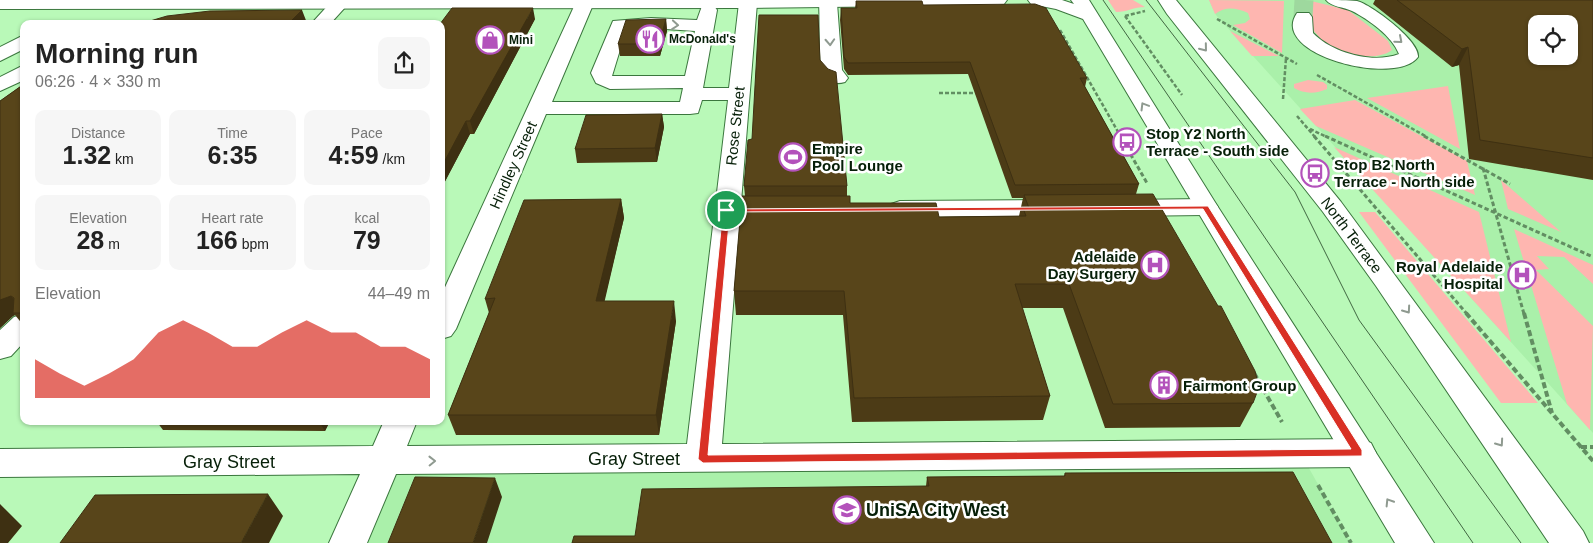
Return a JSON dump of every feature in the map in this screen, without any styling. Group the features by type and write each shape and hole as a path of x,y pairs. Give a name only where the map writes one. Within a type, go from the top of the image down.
{"main road":[{"path":"0,4 142,1 828,3 998,0"},
{"path":"1037,0 1085,8 1205,207 1415,543"},
{"path":"1303,17 1303,31 1309,41 1334,55 1357,60 1382,62 1398,61 1408,57 1409,54 1406,46 1372,17 1355,6 1334,0"},
{"path":"109,20 142,1"},
{"path":"60,20 95,2"},
{"name":"Hindley Street","path":"445,320 585,2"},
{"path":"324,20 340,3"},
{"path":"538,108 690,108 709,3"},
{"name":"Rose Street","path":"703,459 726,210 748,3"},
{"path":"828,3 832,71 838,78"},
{"name":"North Terrace","path":"1148,5 1170,5 1332,207 1381,273 1570,543"},
{"path":"705,26 651,23 619,26 601,73 603,79 610,83 694,84 738,94"},
{"path":"0,55 20,43"},
{"path":"0,85 20,73"},
{"path":"876,209 1205,207"},
{"path":"726,210 802,210"},
{"path":"0,348 20,328"},
{"path":"348,543 399,425"},
{"name":"Gray Street","path":"0,463 383,462 1359,453"}],"path":[{"path":"1119,16 1125,16 1148,5"},
{"path":"1210,15 1302,67"},
{"path":"1125,16 1182,94"},
{"path":"1057,23 1149,186"},
{"path":"1311,72 1510,184"},
{"path":"938,93 978,93"},
{"path":"1086,93 1096,93"},
{"path":"1278,93 1289,106"},
{"path":"1295,113 1593,461"},
{"path":"1307,127 1593,256"},
{"path":"1483,168 1552,414"},
{"path":"1251,366 1284,425"},
{"path":"1581,447 1593,447"},
{"path":"1314,478 1351,543"}],"shaded area":[{"path":"1108,0 1133,0 1145,7 1116,12"},
{"name":"Royal Adelaide Hospital","path":"1209,0 1593,0 1593,433 1216,15"},
{"path":"1209,0 1284,1 1282,53 1233,25 1245,23 1250,19 1248,13 1231,9 1215,14"},
{"path":"1311,1 1348,10 1388,41 1392,50 1377,56 1360,56 1342,52 1328,45 1311,28"},
{"path":"1230,31 1279,56 1252,56"},
{"path":"1308,80 1323,82 1327,85 1327,89 1310,93 1294,88 1294,84"},
{"path":"1448,86 1460,149 1367,98"},
{"path":"1355,100 1467,161 1475,195 1316,126 1300,109"},
{"path":"1334,147 1479,212 1511,342"},
{"path":"1501,180 1561,232 1508,209"},
{"path":"1359,212 1375,212 1538,403 1501,403"},
{"path":"1514,229 1593,265 1593,284 1564,257 1537,256 1549,269 1536,270 1593,326 1590,430 1567,404"},
{"name":"UniSA City West","path":"1301,454 1351,543 348,543 383,461"}],"building":[{"path":"1397,0 1593,0 1593,158 1480,140 1468,47 1462,49"},
{"path":"856,1 922,1 923,5 1035,4 1046,8 1087,78 1080,78 1139,184 1015,185 970,62 848,63 844,57 841,8 857,8"},
{"path":"452,8 533,8 470,121 466,121 445,160 445,20 443,20"},
{"path":"302,10 292,20 154,20 167,16 210,11"},
{"path":"759,15 818,15 820,60 828,69 836,72 847,186 744,186 748,140 752,139"},
{"path":"666,19 659,44 618,44 626,20"},
{"path":"20,87 20,313 13,313 14,298 11,296 0,300 0,101"},
{"path":"662,114 655,148 575,149 586,115"},
{"path":"1153,194 1218,306 1221,306 1255,371 1259,387 1253,403 1113,404 1069,284 1015,284 1050,396 854,398 844,291 734,291 742,196 850,196 850,203 936,203 939,217 1026,216 1023,208 1029,208 1024,195"},
{"path":"621,199 596,301 674,301 656,415 448,415 495,298 485,299 524,200"},
{"path":"1293,472 1332,543 572,543 574,536 635,536 642,489 929,486 927,477 1065,476 1065,473"},
{"path":"415,477 495,478 473,543 388,543"},
{"path":"268,494 241,543 60,543 95,495"}],"tunnel":[{"path":"1303,17 1304,0"}],"tram line":[{"path":"1103,0 1473,543"},
{"path":"1146,0 1295,192 1359,320 1521,543"}],"place":[{"name":"McDonald's","path":"650,39"},
{"name":"Mini","path":"490,40"},
{"name":"Stop Y2 North Terrace - South side","path":"1127,142"},
{"name":"Empire Pool Lounge","path":"793,157"},
{"name":"Stop B2 North Terrace - North side","path":"1315,173"},
{"name":"Adelaide Day Surgery","path":"1155,265"},
{"name":"Royal Adelaide Hospital","path":"1522,275"},
{"name":"Fairmont Group","path":"1164,385"},
{"name":"UniSA City West","path":"847,510"}],"route":[{"path":"1205,207 1359,453 703,459 726,210 1205,207"}]}
